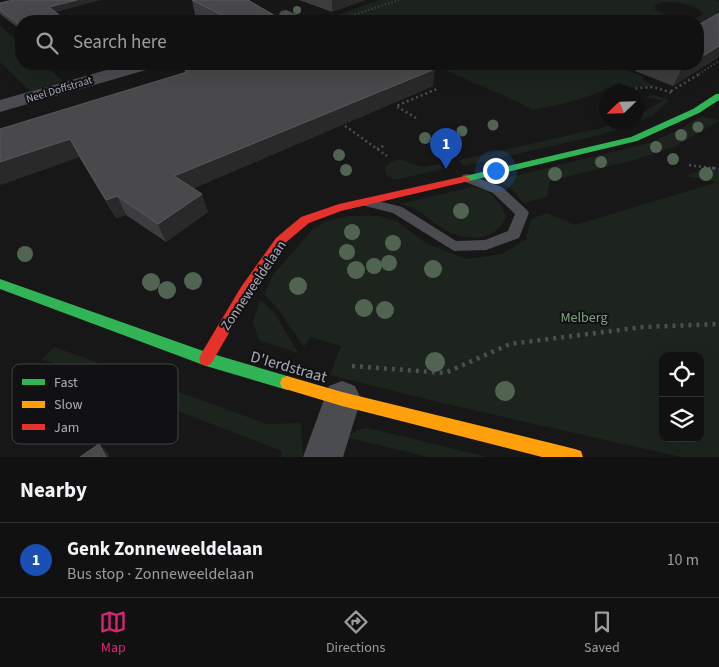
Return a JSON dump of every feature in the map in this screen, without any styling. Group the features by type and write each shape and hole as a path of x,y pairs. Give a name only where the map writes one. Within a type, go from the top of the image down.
{"street":[{"name":"Neel Doffstraat","path":"0,106 126,70"},
{"name":"Zonneweeldelaan","path":"206,359 246,291 280,241 306,220 366,202 634,139 696,111 719,96"},
{"name":"D'Ierdstraat","path":"0,284 206,359 343,382 575,457"},
{"path":"323,457 343,382"}],"lane":[{"name":"Zonneweeldelaan","path":"366,202 397,210 454,246 486,244 514,234 522,213 507,195 490,184 467,178"}],"path":[{"path":"353,15 399,0"},
{"path":"644,87 672,92 719,62"},
{"path":"416,118 396,106 437,89"},
{"path":"337,120 387,156"},
{"path":"377,149 385,145"},
{"path":"689,165 719,169"},
{"path":"343,382 446,373 510,344 643,328 719,324"}],"green space":[{"path":"379,0 714,0 719,1 719,11 716,13 719,14 704,26 704,15 701,15 703,14 700,10 695,7 663,2 658,3 654,8 664,15 338,15"},
{"path":"0,26 15,39 15,70 50,70 63,81 30,91 0,62"},
{"path":"445,70 627,70 644,77 642,79 655,86 623,85 620,82 615,85 599,85 599,92 566,103 532,110"},
{"path":"654,95 669,100 652,116 644,119 644,112 663,100 644,97"},
{"path":"704,117 719,121 676,146 637,159 550,181 547,197 524,203 511,188 498,180 649,143 679,130 698,118"},
{"path":"599,128 599,130 616,130 464,166 459,160"},
{"path":"399,159 422,167 440,164 443,169 394,180 386,175 385,168 389,163"},
{"name":"Melberg","path":"705,169 719,171 719,457 681,457 451,405 330,375 341,346 310,337 304,347 278,309 264,294 274,274 313,229 327,221 349,216 379,216 398,222 427,244 467,259 502,254 526,239 531,219 547,213 575,225 718,182 686,176"},
{"path":"472,187 484,190 493,196 501,205 506,216 502,224 489,235 473,238 455,235 415,209 400,204"},
{"path":"260,300 274,312 298,353 259,340 253,322"},
{"path":"54,347 101,364 55,364 42,359"},
{"path":"178,392 267,424 301,423 303,457 282,457 282,451 178,411"},
{"path":"368,428 487,457 428,457 346,437 358,430"}],"building":[{"path":"13,0 77,0 49,7 59,15 15,15 15,21 0,10 0,3"},
{"path":"192,0 248,0 274,15 222,15"},
{"path":"719,13 719,46 704,55 704,22"},
{"path":"185,70 433,70 174,176 202,194 158,224 117,196 106,200 70,139 0,162 0,129 187,72"},
{"path":"99,444 106,457 80,457"}],"traffic: fast":[{"path":"465,179 634,139 696,111 719,96"},
{"path":"0,284 206,359 287,383"}],"traffic: slow":[{"path":"287,383 342,399 575,457"}],"traffic: jam":[{"path":"206,359 246,291 280,241 305,220 339,208 465,179"}],"place":[{"name":"Genk Zonneweeldelaan","path":"446,169"}]}
